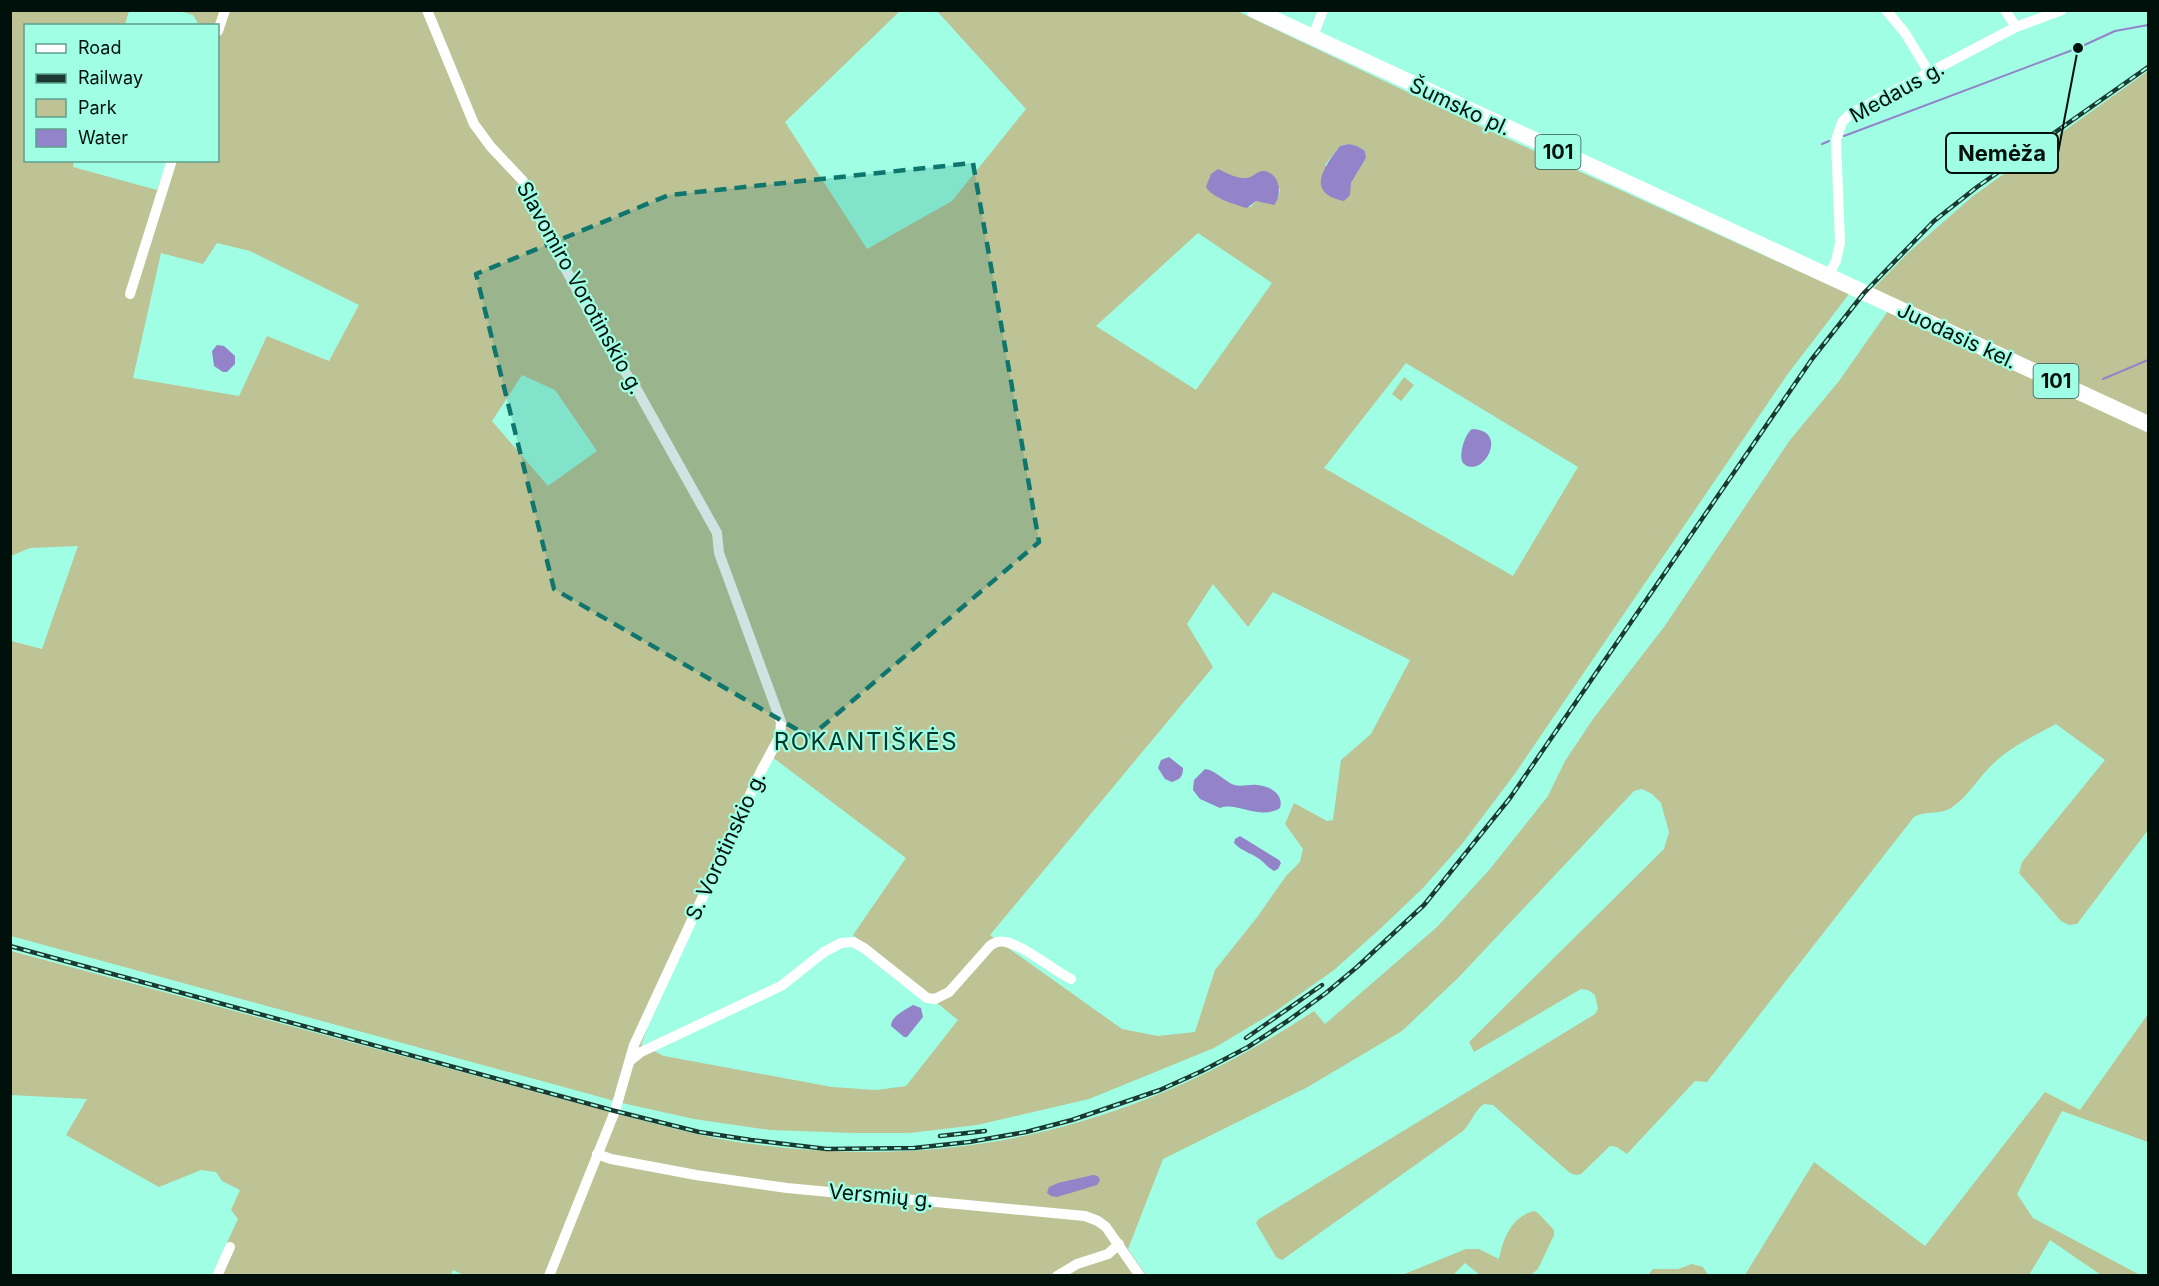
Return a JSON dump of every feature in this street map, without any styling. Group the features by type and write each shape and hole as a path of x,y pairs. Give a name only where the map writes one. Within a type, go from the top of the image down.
{"main road":[{"name":"Šumsko pl.","path":"1254,10 1312,39 1864,293"},
{"name":"Juodasis kel.","path":"1864,293 2148,424"}],"street":[{"path":"219,28 225,10"},
{"name":"Slavomiro Vorotinskio g.","path":"427,10 474,124 491,147 523,181 553,246 607,345 636,388 647,409"},
{"path":"1312,39 1323,10"},
{"path":"1886,10 1905,33 1930,74"},
{"path":"2005,10 2016,27"},
{"name":"Medaus g.","path":"1828,276 1836,261 1840,243 1836,140 1842,122 1850,114 2016,27 2062,10"},
{"path":"130,294 171,162"},
{"name":"S. Vorotinskio g.","path":"549,1275 615,1111 634,1045 760,771 780,736 780,722 719,553 717,533 647,409"},
{"path":"629,1061 641,1052 781,986 824,952 841,943 853,942 864,948 927,998 942,997 949,992 989,947 997,942 1016,945 1061,975 1071,979"},
{"name":"Versmių g.","path":"597,1154 611,1159 696,1175 787,1188 1085,1216 1106,1227 1140,1275"},
{"path":"1057,1275 1077,1264 1108,1254 1119,1244"},
{"path":"217,1275 230,1247"}],"highlighted area":[{"path":"973,163 1039,542 810,737 554,589 476,274 669,195"}],"green space":[{"path":"11,11 129,11 125,24 24,24 24,162 74,162 73,167 157,190 167,162 219,162 219,24 198,24 193,15 180,11 900,11 785,122 867,249 952,201 1026,109 937,11 1237,11 1464,119 1849,294 1787,375 1514,775 1462,844 1423,888 1334,970 1276,1011 1214,1048 1089,1099 977,1125 910,1133 854,1133 770,1130 694,1119 622,1103 11,936 11,641 42,649 78,546 30,548 11,556","holes":["1349,144 1365,151 1366,158 1351,183 1325,165 1340,146","1255,174 1280,189 1279,196 1267,202 1256,201 1251,207 1236,205 1224,198 1240,178 1248,179","1198,233 1272,283 1196,390 1096,326","217,243 250,251 359,305 329,361 267,336 239,396 133,378 161,253 203,264","1406,363 1578,467 1513,576 1324,468","522,375 555,390 597,451 548,486 492,421","1213,584 1248,627 1273,592 1410,660 1371,734 1341,760 1333,820 1327,821 1294,803 1285,824 1303,849 1300,862 1286,876 1215,970 1195,1032 1158,1036 1122,1029 990,935 1213,667 1187,624","767,753 906,858 853,935 958,1020 906,1086 876,1090 832,1087 664,1056 641,1045 689,916"]},
{"path":"2148,71 2148,416 1871,291 1909,252 1973,196"},
{"path":"1888,311 2148,432 2148,830 2077,924 2069,925 2061,921 2019,873 2022,862 2105,760 2056,724 2022,742 1998,759 1955,805 1945,811 1914,817 1707,1082 1695,1081 1627,1154 1617,1147 1610,1146 1581,1174 1570,1173 1493,1105 1484,1104 1463,1131 1282,1260 1276,1257 1256,1223 1259,1219 1595,1014 1598,1009 1595,995 1588,990 1581,989 1474,1052 1469,1042 1664,849 1669,832 1661,803 1652,794 1642,789 1634,791 1458,978 1402,1031 1306,1088 1163,1159 1128,1249 1146,1275 466,1276 453,1270 450,1276 212,1275 238,1219 231,1210 240,1190 222,1181 216,1172 201,1170 159,1187 66,1135 87,1099 11,1095 11,951 645,1121 752,1144 828,1151 903,1151 975,1145 1045,1131 1114,1111 1182,1084 1248,1051 1314,1011 1325,1024 1437,927 1490,869 1548,796 1565,761 1593,719 1664,627 1790,440 1839,381"},
{"path":"1404,377 1414,385 1401,401 1392,394"},
{"path":"2148,1014 2148,1142 2062,1111 2017,1194 2033,1218 2140,1275 2101,1275 2050,1240 2029,1275 1745,1275 1814,1162 1925,1246 2045,1092 2080,1110"},
{"path":"1534,1211 1554,1230 1554,1235 1538,1269 1532,1274 1480,1275 1465,1263 1453,1275 1402,1275 1466,1249 1479,1249 1499,1259 1509,1230 1519,1218"},
{"path":"1692,1264 1703,1267 1708,1275 1648,1275 1653,1269 1678,1269"}],"water":[{"path":"1349,144 1365,151 1366,158 1351,183 1350,195 1344,201 1325,192 1321,186 1321,178 1328,162 1340,146"},
{"path":"1218,169 1243,178 1248,178 1261,171 1269,172 1278,185 1277,201 1274,205 1256,201 1247,208 1218,197 1206,187 1211,174"},
{"path":"217,345 224,346 235,356 235,364 227,372 214,366 212,351"},
{"path":"1472,429 1483,431 1489,437 1491,444 1485,460 1471,467 1464,464 1461,457 1465,440"},
{"path":"1169,757 1183,768 1180,777 1172,782 1165,779 1158,768 1161,760"},
{"path":"1205,769 1234,785 1257,785 1271,789 1280,799 1280,808 1256,812 1234,807 1220,808 1200,799 1193,790 1194,780"},
{"path":"1240,836 1279,860 1281,863 1278,869 1274,871 1260,859 1237,846 1234,843 1235,839"},
{"path":"913,1005 921,1008 923,1017 907,1037 904,1037 891,1026 892,1022 899,1014"},
{"path":"1093,1175 1098,1176 1100,1180 1097,1185 1057,1197 1047,1193 1049,1187 1058,1183"}],"waterway":[{"path":"1844,136 2078,48 2115,31 2148,25"},
{"path":"1822,144 1829,141"},
{"path":"2103,379 2148,360"}],"railway":[{"path":"10,946 615,1111 699,1132 751,1140 827,1149 914,1148 969,1142 1026,1132 1072,1120 1160,1090 1248,1047 1289,1020 1357,967 1424,905 1510,798 1812,359 1864,293 1934,221 1977,187 2148,67"},
{"path":"1246,1038 1322,985"},
{"path":"940,1136 985,1131"}],"place":[{"name":"Nemėža","path":"2078,48"}],"district":[{"name":"ROKANTIŠKĖS","path":"866,742"}]}
